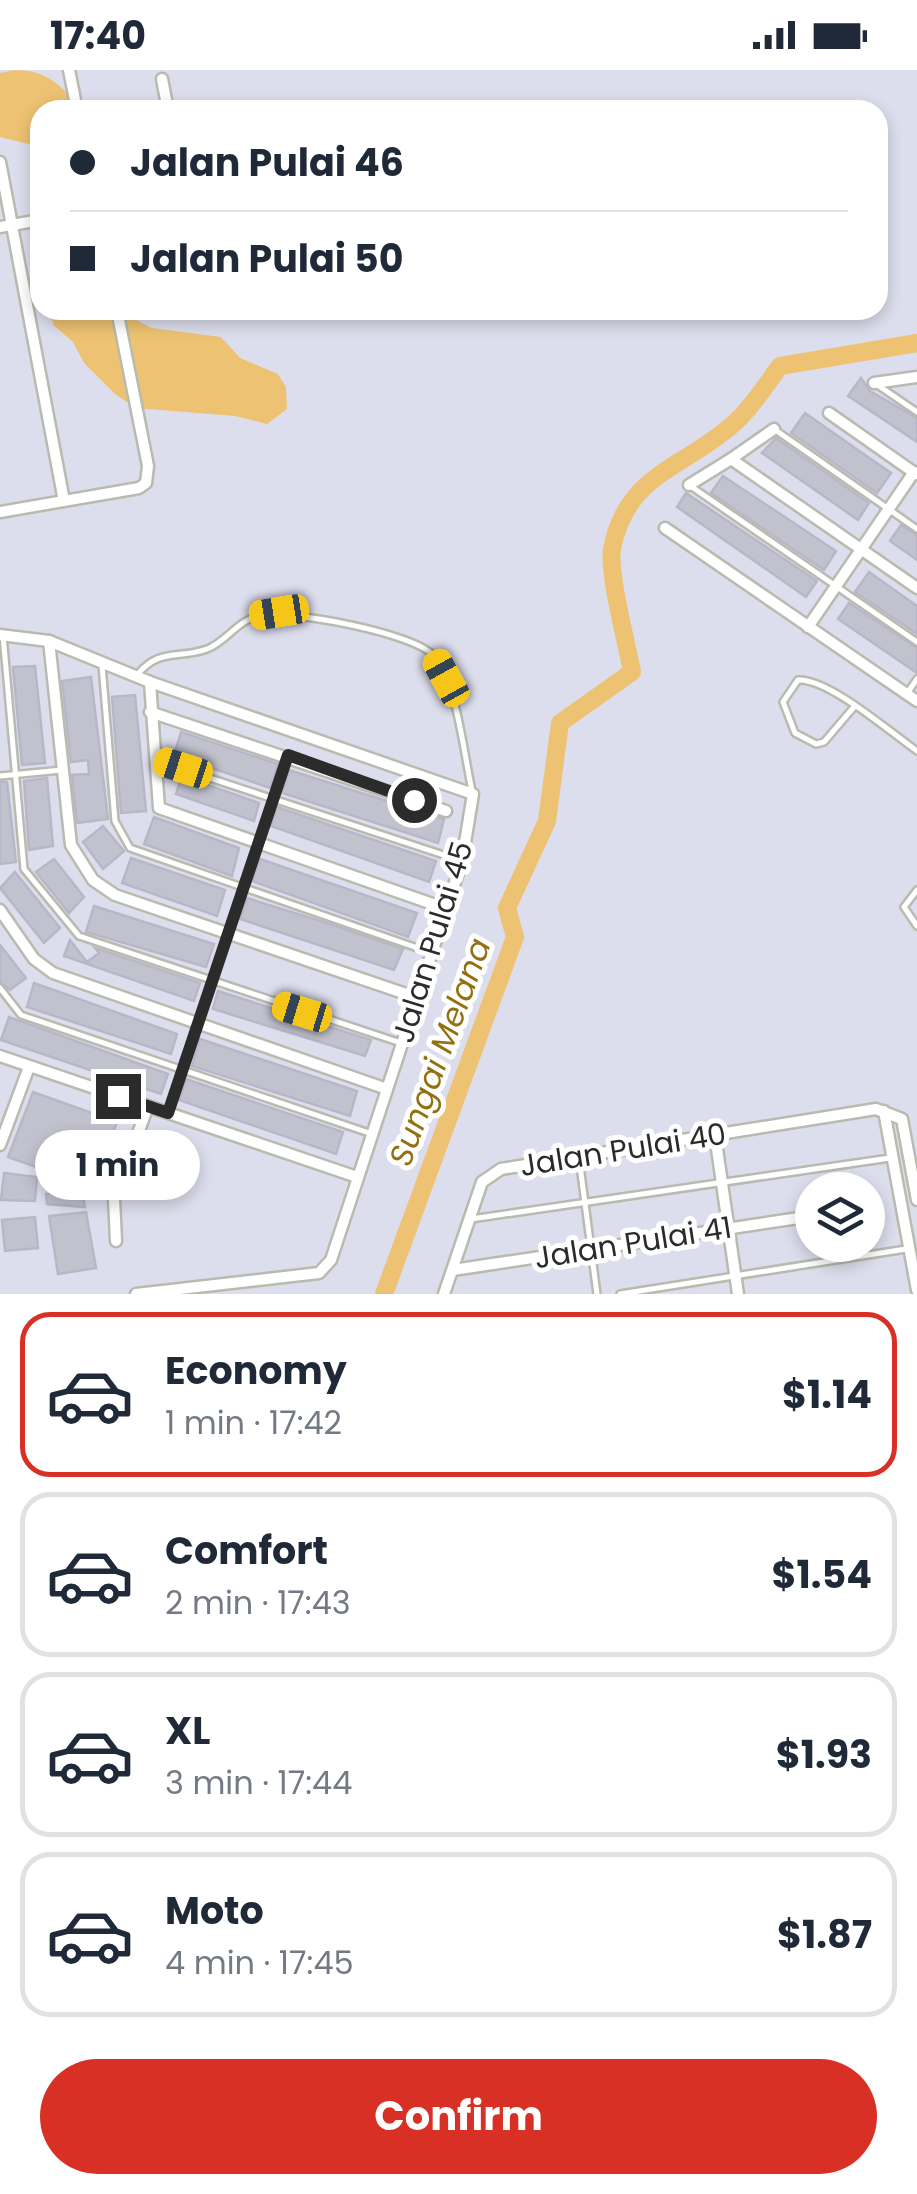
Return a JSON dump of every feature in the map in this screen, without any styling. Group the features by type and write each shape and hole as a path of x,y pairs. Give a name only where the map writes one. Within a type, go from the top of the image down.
{"street":[{"path":"69,70 75,100"},
{"path":"162,78 166,100"},
{"path":"0,162 6,226 64,501"},
{"path":"0,512 146,483 148,466 119,320"},
{"path":"874,383 917,377"},
{"path":"808,627 916,473 829,412"},
{"path":"689,485 774,429"},
{"path":"731,458 917,588"},
{"path":"664,528 917,702"},
{"path":"1,635 49,641 150,682 473,794"},
{"path":"49,641 72,845 93,880 106,892 414,997"},
{"path":"150,682 159,808 444,908"},
{"path":"150,712 446,810"},
{"name":"Jalan Pulai 45","path":"138,1294 318,1272 331,1260 414,997 462,861 473,794"},
{"path":"0,910 44,968 199,1026 388,1089"},
{"path":"0,1056 357,1177"},
{"path":"0,1144 30,1067"},
{"path":"116,1240 114,1198 148,1106"},
{"path":"884,1111 917,1290"},
{"path":"884,1111 902,1119 917,1200"},
{"name":"Jalan Pulai 40","path":"444,1294 487,1176 501,1169 884,1111"},
{"path":"715,1135 738,1294"},
{"name":"Jalan Pulai 41","path":"453,1270 795,1218"}],"lane":[{"path":"874,383 917,412"},
{"path":"774,429 917,529"},
{"path":"689,485 917,642"},
{"path":"136,676 156,657 212,648 254,616 279,612 408,642 434,655 446,678 473,794"},
{"path":"1,635 24,869 79,936 401,1043"},
{"path":"102,662 120,835 130,848 431,952"},
{"path":"854,708 824,742 816,744 795,734 783,702 798,680 813,679 917,751"},
{"path":"906,694 917,679"},
{"path":"168,1113 288,755"},
{"path":"153,759 462,861"},
{"path":"0,776 62,770"},
{"path":"917,890 904,907 917,926"},
{"path":"0,988 21,1015 372,1134"},
{"path":"579,1156 597,1294"},
{"path":"470,1220 893,1158"},
{"path":"620,1294 909,1248"}],"shaded area":[{"path":"33,72 49,78 72,100 30,100 30,144 0,137 0,73"},
{"path":"52,320 136,320 152,328 221,337 240,358 278,374 286,387 287,409 267,424 235,416 136,408 115,394 84,363 73,342"}],"building":[{"path":"861,378 870,391 917,418 917,442 848,396"},
{"path":"805,413 891,473 877,493 791,433"},
{"path":"776,438 869,503 858,520 762,453"},
{"path":"723,476 836,551 824,570 711,493"},
{"path":"686,493 817,581 806,597 677,507"},
{"path":"901,525 917,535 917,560 890,541"},
{"path":"869,572 917,606 917,634 855,592"},
{"path":"849,603 917,648 917,673 838,619"},
{"path":"35,666 45,763 22,765 13,667"},
{"path":"91,677 108,819 77,823 72,775 89,774 88,760 71,762 62,681"},
{"path":"135,695 146,811 121,813 112,697"},
{"path":"181,732 278,764 270,788 174,755"},
{"path":"289,770 444,819 438,843 282,793"},
{"path":"182,776 259,803 254,821 176,794"},
{"path":"47,778 53,846 29,850 24,781"},
{"path":"0,782 7,782 16,862 0,864"},
{"path":"277,807 436,861 429,882 271,826"},
{"path":"154,817 239,848 232,876 144,844"},
{"path":"103,826 124,851 103,869 83,842"},
{"path":"131,858 225,890 217,916 122,883"},
{"path":"54,859 84,897 69,913 36,872"},
{"path":"260,859 417,913 408,937 252,881"},
{"path":"15,872 60,928 44,943 0,888"},
{"path":"247,898 403,949 394,970 240,919"},
{"path":"94,906 214,944 206,967 86,932"},
{"path":"70,940 87,962 99,953 95,948 200,983 194,1001 64,956"},
{"path":"0,945 26,978 10,990 0,982"},
{"path":"34,983 177,1034 171,1054 27,1007"},
{"path":"218,991 371,1040 365,1056 213,1009"},
{"path":"9,1017 168,1074 161,1094 1,1040"},
{"path":"200,1039 357,1091 350,1116 192,1066"},
{"path":"186,1079 343,1132 336,1154 179,1100"},
{"path":"33,1092 117,1122 94,1188 8,1157"},
{"path":"4,1173 37,1177 35,1201 1,1200"},
{"path":"82,1192 85,1207 47,1204 46,1194"},
{"path":"86,1212 96,1268 58,1274 49,1216"},
{"path":"35,1217 38,1248 5,1251 2,1220"}],"waterway":[{"name":"Sungai Melana","path":"384,1294 515,937 507,908 547,821 560,723 632,672 612,560 619,524 629,505 658,476 738,420 780,366 917,343"}],"route":[{"path":"118,1096 168,1113 288,755 414,800"}]}
